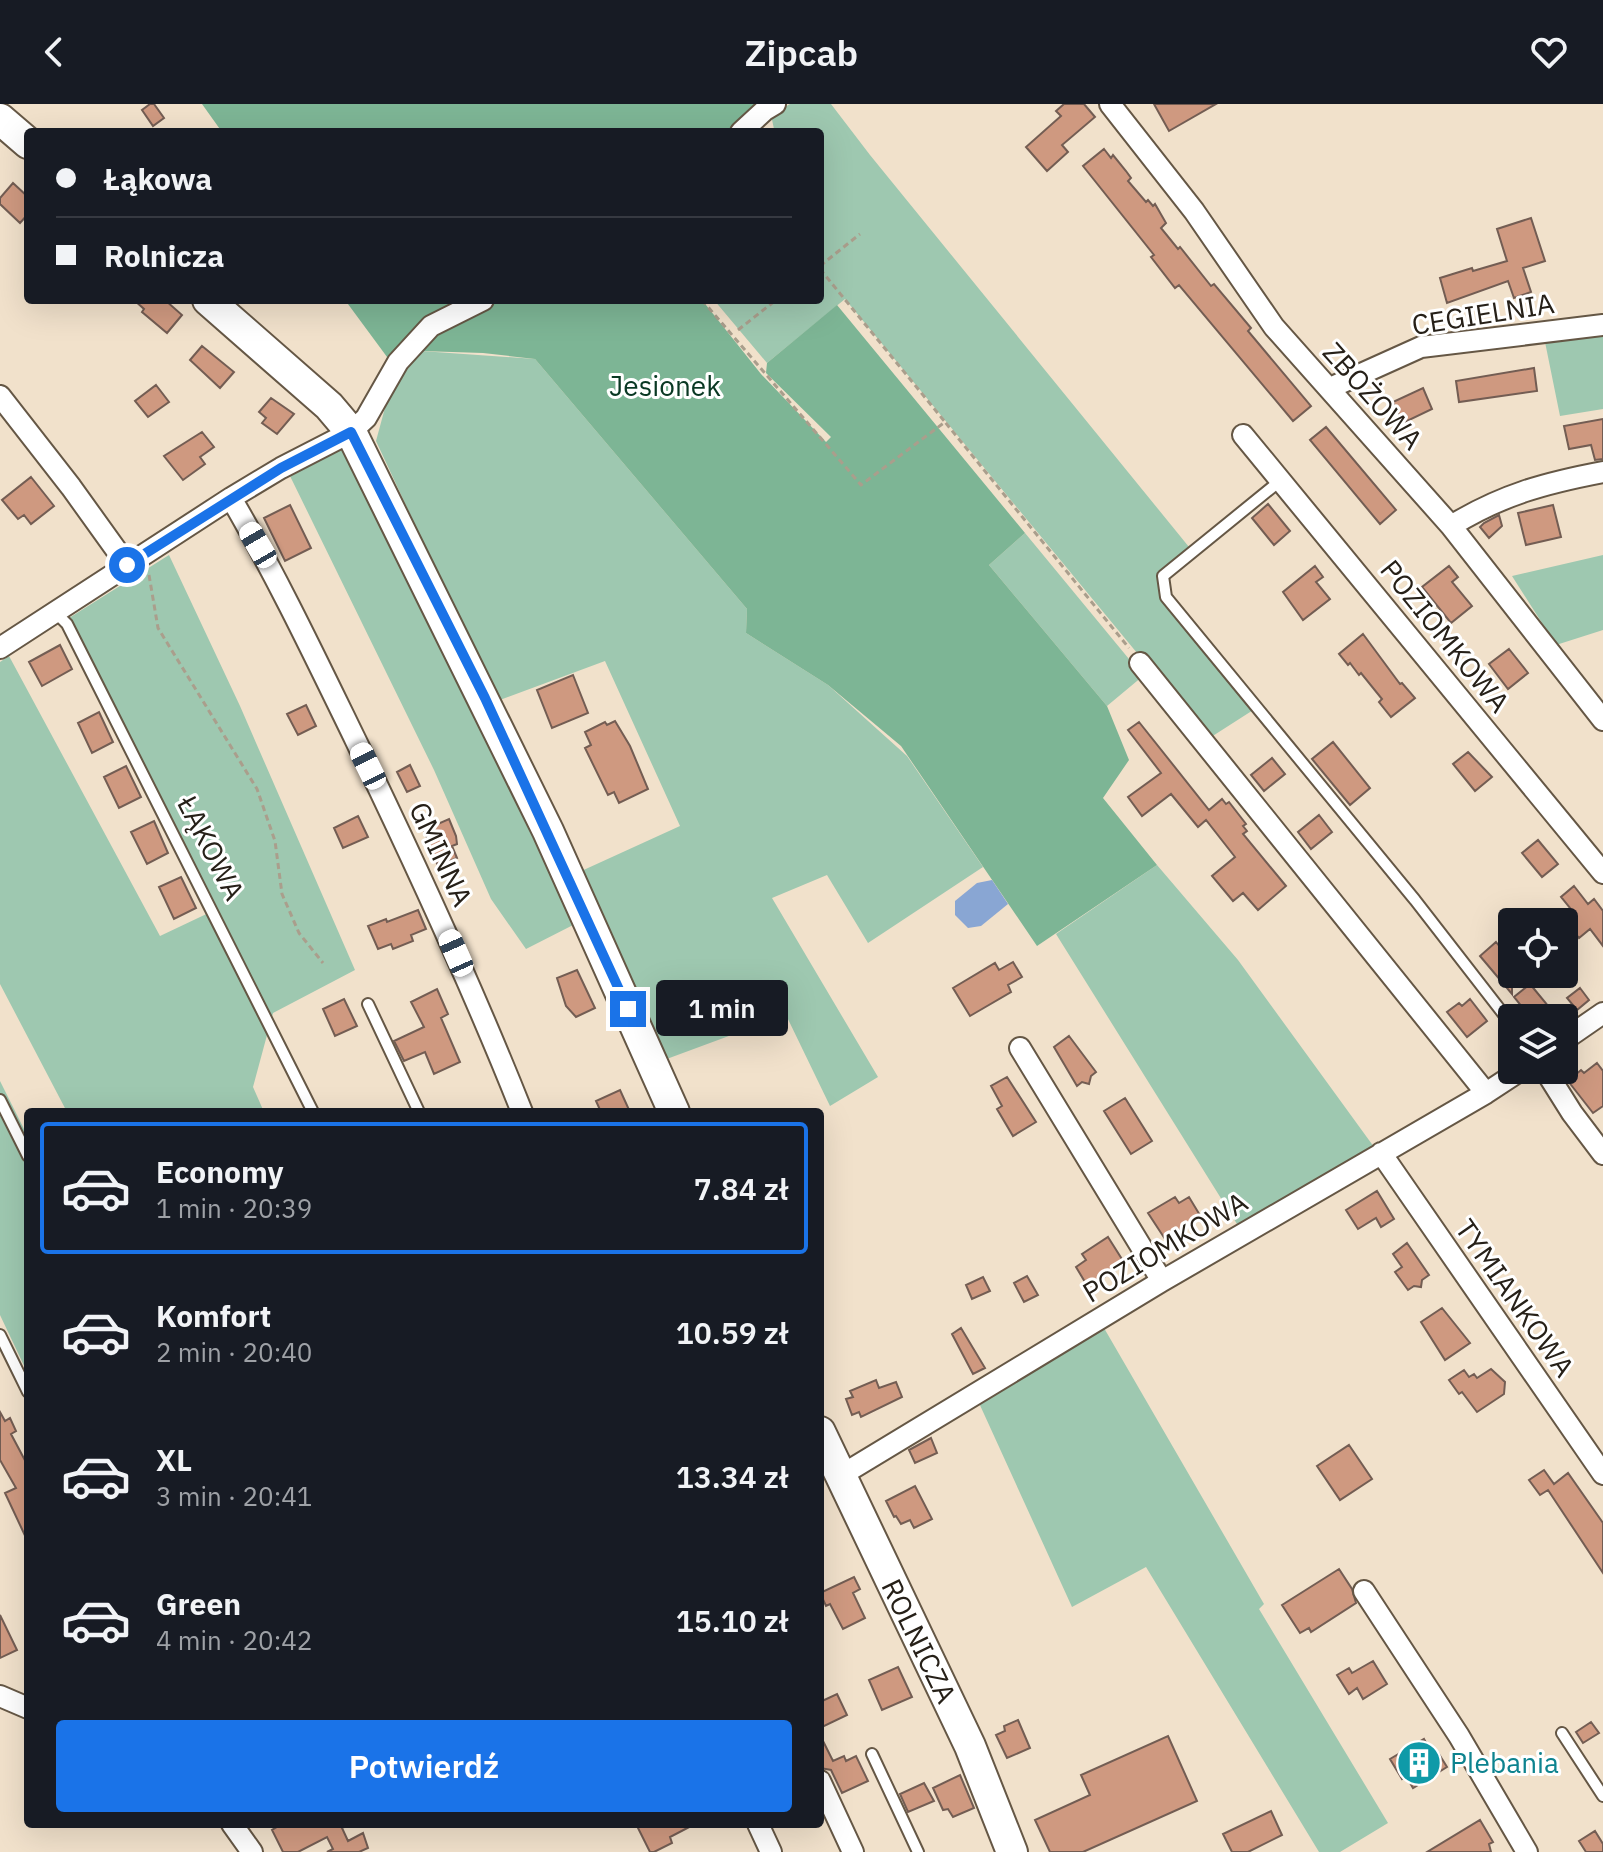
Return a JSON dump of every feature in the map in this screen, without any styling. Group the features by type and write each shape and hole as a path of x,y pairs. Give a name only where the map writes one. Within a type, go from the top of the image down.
{"street":[{"path":"745,128 775,104"},
{"name":"ZBOŻOWA","path":"1110,104 1194,211 1274,327 1451,526 1603,720"},
{"path":"0,119 24,140"},
{"path":"213,304 329,406 351,432 529,791 672,1108"},
{"path":"0,648 231,498 351,432 366,418 398,362 431,326 475,304"},
{"name":"CEGIELNIA","path":"1330,388 1421,347 1603,325"},
{"path":"0,396 127,565"},
{"name":"POZIOMKOWA","path":"1243,435 1603,873"},
{"path":"1451,526 1486,505 1550,482 1603,472"},
{"name":"GMINNA","path":"231,498 272,568 423,879 478,1002 520,1108"},
{"path":"1140,663 1486,1093"},
{"path":"1578,1030 1603,1013"},
{"path":"1020,1048 1162,1281"},
{"name":"POZIOMKOWA","path":"840,1476 1162,1281 1500,1084"},
{"path":"1554,1084 1603,1154"},
{"name":"TYMIANKOWA","path":"1381,1153 1603,1474"},
{"name":"ROLNICZA","path":"824,1441 970,1746 1012,1852"},
{"path":"1364,1591 1459,1736 1527,1852"},
{"path":"0,1696 24,1706"},
{"path":"824,1790 853,1852"},
{"path":"235,1828 253,1852"},
{"path":"760,1828 771,1852"}],"lane":[{"path":"1281,480 1163,576 1166,597 1415,900 1498,1007"},
{"name":"ŁĄKOWA","path":"55,612 67,624 311,1108"},
{"path":"368,1004 417,1108"},
{"path":"0,1100 24,1148"},
{"path":"0,1335 24,1384"},
{"path":"1562,1733 1603,1796"},
{"path":"872,1754 918,1852"},
{"path":"243,1828 253,1852"}],"path":[{"path":"824,264 860,234"},
{"path":"824,272 1140,663"},
{"path":"705,304 861,485 945,422"},
{"path":"738,330 771,304"},
{"path":"149,551 149,584 158,628 257,789 275,841 282,894 299,933 323,963"}],"green space":[{"path":"202,104 757,104 730,128 219,128"},
{"path":"790,104 831,104 1189,547 1195,557 1167,576 1166,589 1261,705 1208,739 845,299 767,363 717,304 824,304 824,128 774,128 771,115"},
{"name":"Jesionek","path":"348,304 705,304 761,374 826,442 831,437 766,373 767,363 837,305 1025,533 989,565 1107,706 1129,760 1103,798 1157,865 1037,946 901,746 828,685 746,633 747,609 535,359 421,351 390,361"},
{"path":"1603,332 1603,409 1560,416 1545,342"},
{"path":"421,351 535,359 747,609 746,633 828,685 907,756 983,867 868,943 827,875 772,898 878,1077 830,1106 786,1015 664,1060 577,873 680,826 605,661 497,701 376,441 389,393"},
{"path":"337,451 351,451 579,922 526,949 491,899 434,770 290,476"},
{"path":"1025,533 1143,676 1107,706 989,565"},
{"path":"169,555 240,706 355,970 273,1013 253,1087 262,1108 65,1108 0,984 0,662 9,656 160,936 217,909 69,618"},
{"path":"1603,555 1603,630 1556,645 1512,576"},
{"path":"1157,865 1238,960 1374,1147 1237,1224 1056,934"},
{"path":"0,1081 24,1129 24,1366 0,1315"},
{"path":"1104,1328 1264,1604 1259,1609 1388,1823 1340,1852 1319,1852 1146,1567 1072,1607 979,1403"}],"water":[{"path":"992,880 1008,904 981,926 968,928 955,915 955,901 977,883"}],"building":[{"path":"154,104 164,118 153,126 142,110"},
{"path":"1064,104 1084,104 1095,117 1062,145 1068,152 1047,171 1026,147 1061,116 1056,111"},
{"path":"1154,104 1216,104 1169,131"},
{"path":"1104,149 1126,171 1131,178 1128,181 1146,202 1155,204 1166,223 1161,228 1211,286 1214,284 1251,328 1248,331 1311,406 1293,421 1179,285 1175,288 1151,257 1154,255 1083,166"},
{"path":"13,183 24,193 24,218 20,223 0,204 0,198"},
{"path":"1531,218 1545,261 1523,268 1531,292 1514,298 1508,281 1447,303 1440,278 1507,261 1497,229"},
{"path":"138,304 170,304 182,315 167,333 142,312 144,309"},
{"path":"202,346 234,372 220,388 190,360"},
{"path":"1534,368 1537,391 1459,402 1456,381"},
{"path":"156,385 169,402 148,417 135,401"},
{"path":"1423,388 1432,409 1403,423 1393,402"},
{"path":"271,398 294,414 277,434 262,423 266,418 259,412"},
{"path":"1603,419 1603,459 1595,460 1591,445 1569,449 1564,426"},
{"path":"1326,427 1396,510 1380,524 1310,440"},
{"path":"202,432 214,447 200,457 205,464 183,480 164,456"},
{"path":"31,477 54,506 31,524 24,515 18,519 2,500"},
{"path":"1268,504 1290,531 1274,545 1252,518"},
{"path":"290,505 311,548 285,561 264,518"},
{"path":"1553,505 1561,537 1526,545 1518,513"},
{"path":"1499,515 1502,526 1489,538 1480,527"},
{"path":"1315,566 1323,577 1316,582 1330,599 1303,620 1283,592"},
{"path":"1449,566 1458,577 1452,582 1472,606 1451,623 1422,587"},
{"path":"1363,634 1400,684 1415,698 1391,717 1379,702 1382,699 1361,673 1359,675 1339,654"},
{"path":"60,645 72,669 42,686 29,662"},
{"path":"1509,649 1528,673 1508,689 1489,664"},
{"path":"573,675 588,713 552,728 537,690"},
{"path":"306,705 316,726 298,735 287,714"},
{"path":"99,712 113,742 92,753 78,723"},
{"path":"615,721 630,746 648,789 619,803 614,792 608,795 585,748 591,745 585,732 605,722 607,725"},
{"path":"1139,722 1209,810 1222,799 1226,804 1229,802 1246,824 1243,826 1247,831 1243,834 1286,886 1258,910 1243,893 1233,901 1212,876 1235,857 1206,820 1198,827 1171,794 1142,816 1128,797 1161,773 1128,730"},
{"path":"1333,742 1370,788 1350,805 1312,759"},
{"path":"1468,752 1492,777 1475,791 1453,764"},
{"path":"1272,758 1285,774 1264,791 1251,775"},
{"path":"410,765 420,786 407,792 397,772"},
{"path":"126,766 141,797 119,808 104,777"},
{"path":"1319,815 1332,832 1311,849 1298,832"},
{"path":"358,816 368,837 343,848 334,828"},
{"path":"449,819 456,836 457,844 452,846 457,858 438,866 424,830"},
{"path":"154,821 168,853 147,864 131,832"},
{"path":"1538,840 1558,864 1542,877 1522,853"},
{"path":"181,877 196,908 174,919 159,887"},
{"path":"1574,886 1588,904 1594,899 1603,911 1603,946 1590,929 1579,938 1578,908 1570,908 1561,897"},
{"path":"418,910 426,929 411,935 413,941 393,949 391,944 378,949 368,926"},
{"path":"1496,942 1498,977 1480,956"},
{"path":"1013,962 1022,977 1008,985 1011,992 970,1016 953,988 995,963 999,970"},
{"path":"577,970 595,1008 576,1017 566,1006 557,978"},
{"path":"1525,988 1533,988 1546,1004 1520,1004 1514,997"},
{"path":"1580,988 1589,1000 1578,1009 1578,1004 1572,1004 1567,998"},
{"path":"437,989 448,1014 441,1018 460,1062 434,1074 425,1052 404,1061 394,1041 424,1027 411,1002"},
{"path":"344,999 357,1026 335,1036 323,1009"},
{"path":"1470,999 1487,1021 1467,1037 1447,1012"},
{"path":"1069,1036 1096,1072 1089,1084 1082,1082 1077,1086 1054,1047"},
{"path":"1597,1063 1603,1071 1603,1106 1593,1113 1570,1084 1578,1084 1578,1073 1581,1070 1584,1073"},
{"path":"1007,1077 1036,1122 1013,1136 997,1109 1002,1106 991,1086"},
{"path":"620,1090 628,1108 599,1108 596,1101"},
{"path":"1125,1098 1152,1141 1131,1154 1104,1111"},
{"path":"1377,1191 1394,1219 1381,1227 1376,1218 1358,1229 1346,1210"},
{"path":"1175,1197 1179,1203 1189,1197 1201,1217 1165,1239 1148,1213"},
{"path":"1108,1237 1125,1264 1088,1287 1076,1267 1086,1260 1082,1254"},
{"path":"1407,1243 1429,1275 1422,1280 1421,1287 1414,1286 1408,1290 1395,1272 1402,1267 1393,1254"},
{"path":"1027,1276 1038,1295 1024,1302 1014,1283"},
{"path":"983,1277 990,1291 972,1299 966,1285"},
{"path":"1442,1308 1470,1343 1445,1360 1421,1322"},
{"path":"961,1328 985,1368 973,1374 952,1334"},
{"path":"1491,1369 1505,1382 1504,1394 1477,1412 1449,1380 1464,1370 1469,1377 1474,1374 1477,1378"},
{"path":"876,1380 879,1388 896,1382 902,1397 861,1417 859,1412 852,1415 846,1399 853,1397 850,1391"},
{"path":"0,1412 5,1421 10,1418 16,1431 11,1434 24,1458 24,1533 5,1493 16,1488 0,1460"},
{"path":"931,1438 937,1453 915,1463 909,1450"},
{"path":"1349,1445 1372,1479 1340,1500 1317,1466"},
{"path":"1544,1470 1554,1484 1568,1473 1603,1523 1603,1573 1548,1490 1540,1495 1529,1480"},
{"path":"915,1486 932,1519 914,1528 910,1520 901,1524 886,1501"},
{"path":"1339,1569 1352,1589 1356,1603 1311,1632 1309,1628 1300,1633 1282,1605"},
{"path":"854,1577 860,1589 853,1593 865,1618 843,1629 830,1604 826,1606 824,1591"},
{"path":"0,1615 17,1650 0,1658"},
{"path":"1373,1661 1387,1684 1363,1699 1357,1688 1349,1694 1337,1675 1349,1668 1352,1673"},
{"path":"898,1667 912,1697 882,1710 869,1680"},
{"path":"837,1694 847,1715 824,1726 824,1700"},
{"path":"1018,1720 1030,1748 1007,1758 996,1735 1005,1731 1004,1726"},
{"path":"1591,1722 1599,1733 1583,1743 1576,1732"},
{"path":"1168,1736 1197,1801 1083,1852 1050,1852 1035,1820 1090,1795 1081,1775"},
{"name":"Plebania","path":"1424,1739 1434,1757 1439,1754 1447,1767 1413,1788 1406,1776 1402,1779 1390,1759"},
{"path":"824,1743 833,1761 844,1756 846,1761 856,1756 868,1781 842,1793 831,1770 824,1769"},
{"path":"960,1775 974,1808 953,1817 948,1809 943,1810 933,1788"},
{"path":"924,1783 934,1801 908,1812 900,1794"},
{"path":"1271,1811 1282,1835 1248,1852 1232,1852 1223,1834"},
{"path":"1480,1820 1493,1842 1489,1844 1491,1852 1427,1852"},
{"path":"342,1828 348,1841 363,1833 368,1848 359,1852 327,1852 333,1849 327,1837 298,1852 283,1852 272,1830"},
{"path":"638,1828 687,1828 670,1837 672,1843 650,1852"},
{"path":"1595,1831 1603,1844 1603,1852 1586,1852 1579,1841"}],"place":[{"name":"Plebania","path":"1419,1763"}],"route":[{"path":"127,565 281,468 351,432 485,698 628,1009"}]}
